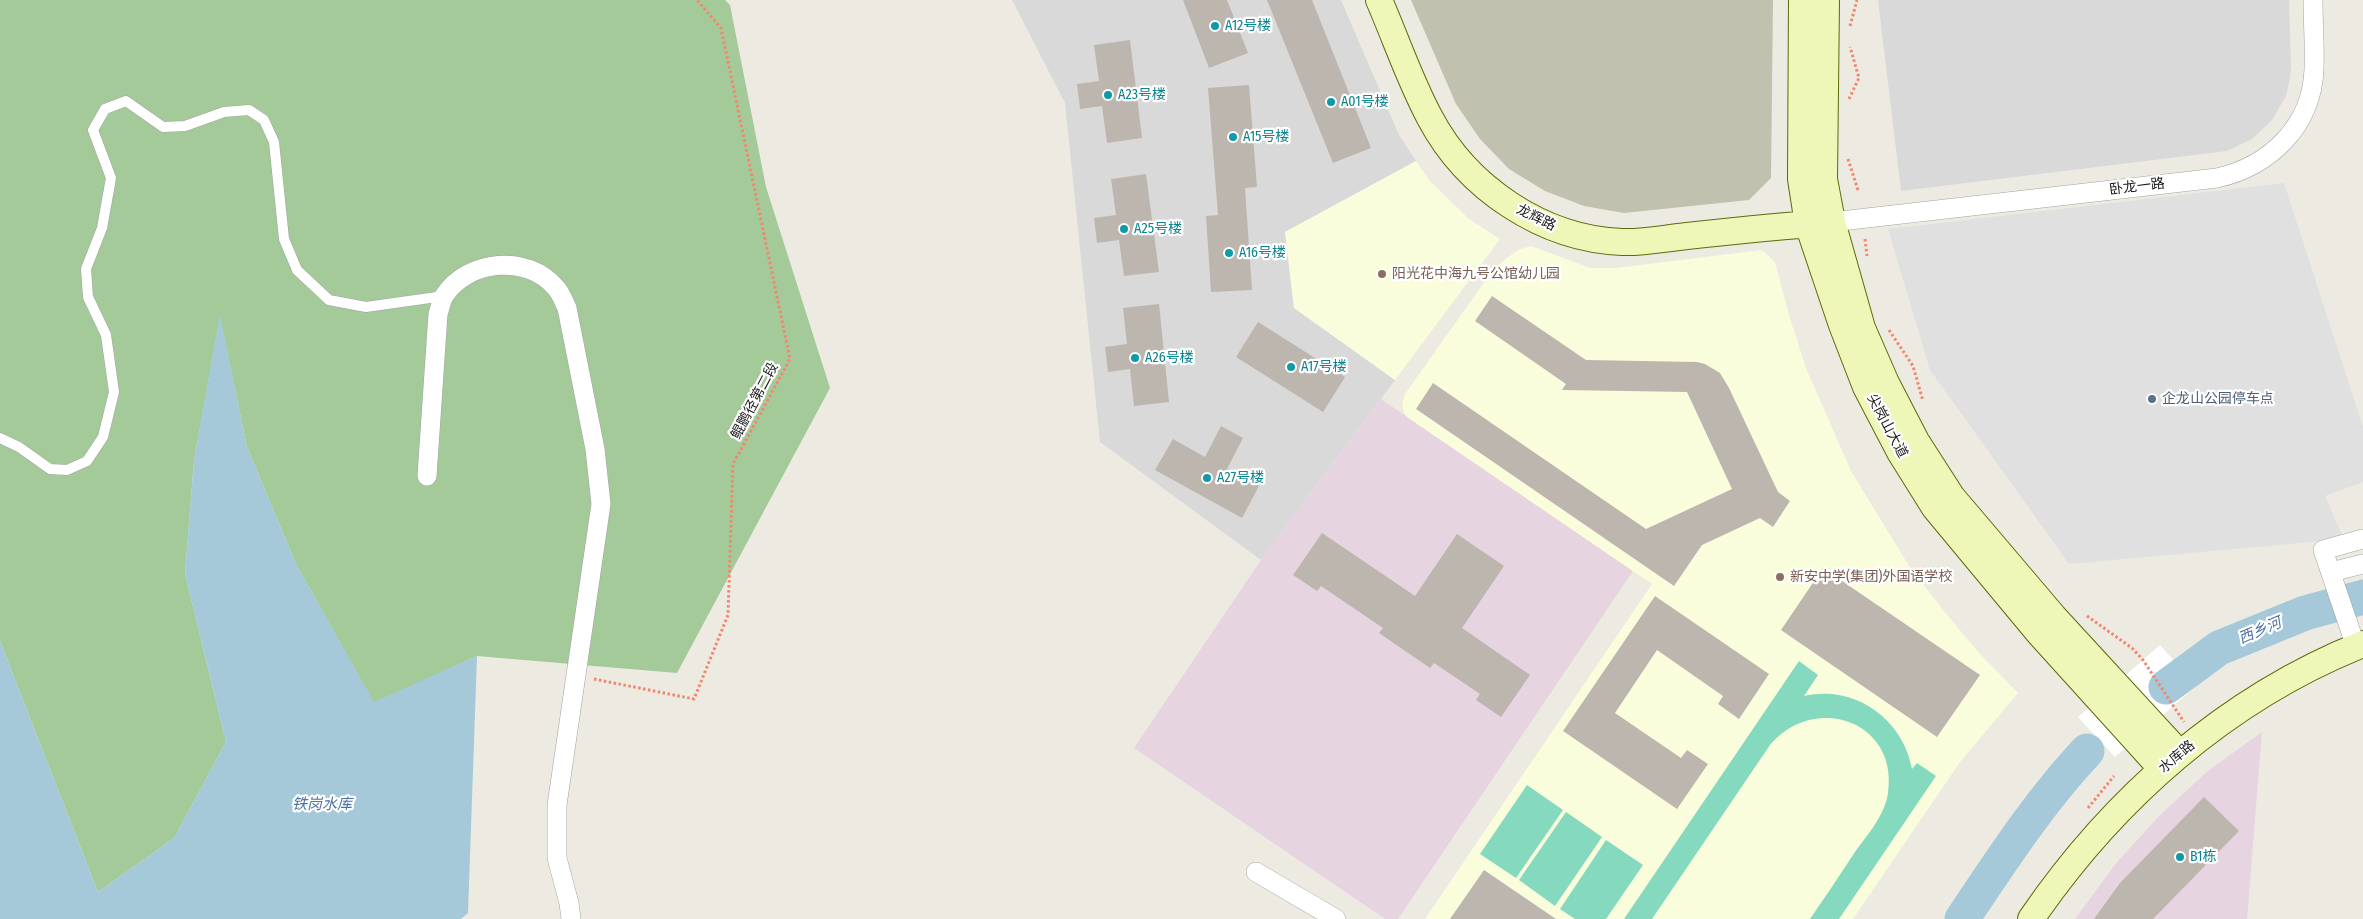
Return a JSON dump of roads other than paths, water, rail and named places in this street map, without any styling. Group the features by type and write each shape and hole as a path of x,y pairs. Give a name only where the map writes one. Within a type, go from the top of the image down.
{"main road":[{"name":"龙辉路","path":"1379,0 1430,118 1448,147 1477,179 1497,196 1525,214 1557,228 1590,238 1623,242 1820,223"},
{"name":"尖岗山大道","path":"1802,0 1801,179 1886,383 1916,441 1952,497 2171,762"},
{"name":"尖岗山大道","path":"1820,223 1824,179 1826,0"},
{"name":"水库路","path":"2030,919 2056,882 2106,823 2171,762 2205,734 2280,683 2360,645"}],"street":[{"name":"卧龙一路","path":"1820,223 2217,178 2250,168 2279,148 2300,120 2308,104 2314,70 2313,0"},
{"path":"427,476 438,314 444,296 458,280 474,271 499,264 521,266 538,274 556,288 567,308 595,449 601,504 557,805 557,858 569,902 571,919"},
{"path":"2360,645 2323,550 2363,539"},
{"path":"2331,572 2363,564"},
{"path":"1256,872 1336,919"}],"lane":[{"path":"0,438 19,447 50,469 67,470 87,461 103,437 114,392 106,335 88,297 86,269 102,228 111,178 94,130 105,109 126,101 163,127 185,126 224,112 249,110 264,120 274,142 284,239 297,270 329,300 366,307 444,296"}],"water":[{"name":"铁岗水库","path":"220,315 247,447 296,564 374,702 477,656 468,913 461,919 0,919 0,641 98,892 174,838 226,742 185,574 194,460"}],"waterway":[{"name":"西乡河","path":"2166,687 2219,648 2305,613 2363,597"},
{"path":"1962,919 2037,811 2069,770 2087,751"}],"place":[{"name":"A12号楼","path":"1215,26"},
{"name":"A23号楼","path":"1108,95"},
{"name":"A01号楼","path":"1331,102"},
{"name":"A15号楼","path":"1233,137"},
{"name":"A25号楼","path":"1124,229"},
{"name":"A16号楼","path":"1229,253"},
{"name":"阳光花中海九号公馆幼儿园","path":"1382,274"},
{"name":"A26号楼","path":"1135,358"},
{"name":"A17号楼","path":"1291,367"},
{"name":"企龙山公园停车点","path":"2152,399"},
{"name":"A27号楼","path":"1207,478"},
{"name":"新安中学(集团)外国语学校","path":"1780,577"},
{"name":"B1栋","path":"2180,857"}]}
